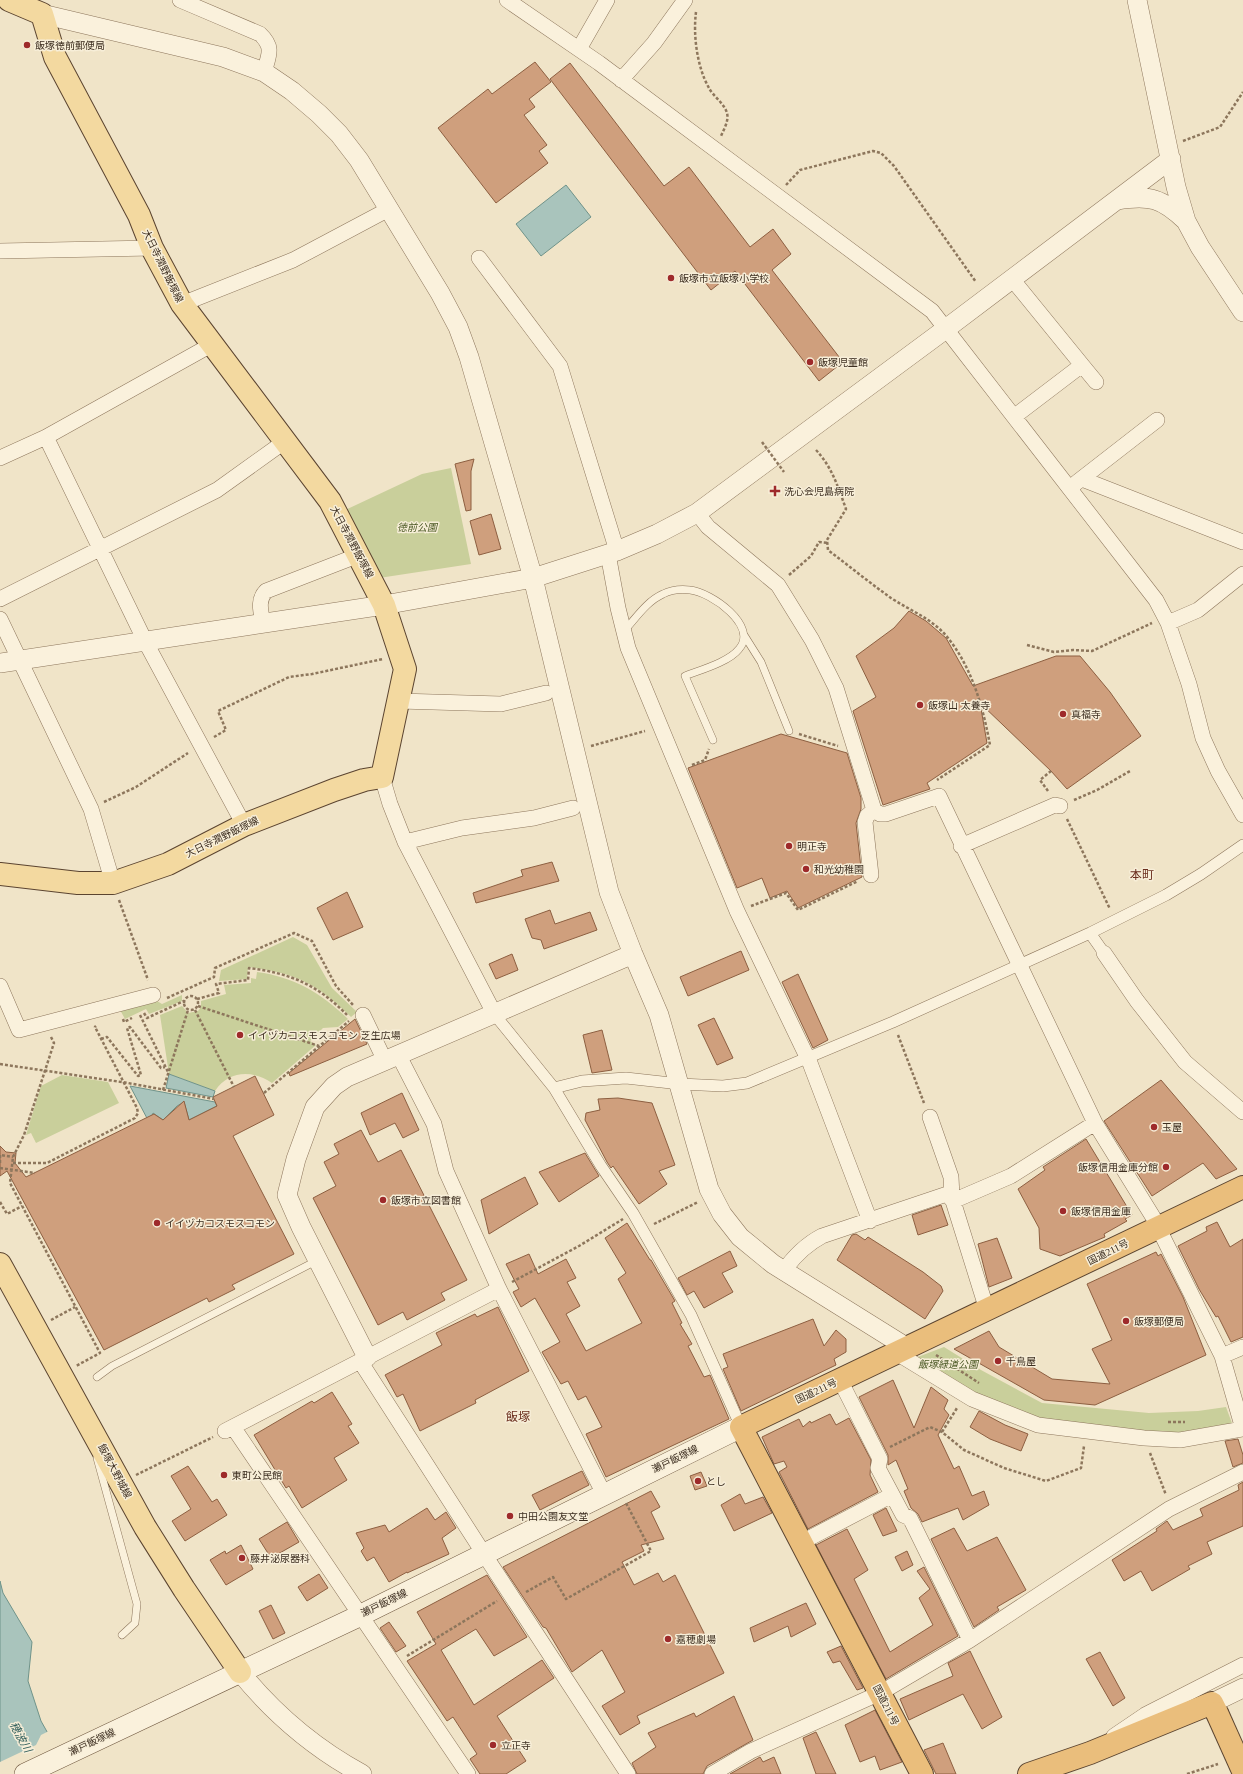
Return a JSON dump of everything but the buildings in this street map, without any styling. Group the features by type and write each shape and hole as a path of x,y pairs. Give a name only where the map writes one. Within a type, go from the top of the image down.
{"highway":[{"name":"国道211号","path":"922,1774 741,1427 901,1349 987,1310 1243,1187"},
{"path":"1029,1774 1215,1708 1243,1771"}],"main road":[{"path":"9,0 42,7"},
{"name":"大日寺潤野飯塚線","path":"0,874 78,883 113,883 168,864 244,825 334,790 364,780 382,777 405,669 384,605 330,501 211,345 182,304 152,248 139,215 55,57 42,7"},
{"name":"飯塚大野城線","path":"0,1264 86,1417 149,1534 234,1674"},
{"name":"瀬戸飯塚線","path":"25,1774 359,1616 741,1427"}],"street":[{"path":"180,0 260,34 267,41 270,47 264,72"},
{"path":"507,0 579,49 932,311 947,328 1156,600 1167,620 1189,684 1203,738 1218,771 1243,815"},
{"path":"579,49 607,0"},
{"path":"1137,0 1171,159 1186,221 1200,248 1243,312"},
{"path":"621,80 691,4"},
{"path":"42,7 223,57 264,72 292,91 319,114 339,134 359,160 458,326 469,357 533,578 609,892 659,1015 709,1189 722,1214 740,1238 783,1272 901,1349 965,1395 1038,1424 1148,1439 1180,1440 1243,1429 1222,1356 1158,1228 1095,1123 961,846 939,796 886,814 880,814 874,810 836,688 812,640 778,585 708,527 697,513"},
{"path":"0,663 384,605 533,578 613,552 657,534 697,513 947,328 1171,159"},
{"path":"1117,200 1140,198 1157,201 1170,206 1186,221"},
{"path":"182,304 293,260 389,209"},
{"path":"0,251 152,248"},
{"path":"480,258 560,366 613,552 624,631 628,648 737,911 808,1058 870,1220"},
{"path":"1012,279 1096,382"},
{"path":"0,458 46,437 211,345"},
{"path":"1015,416 1082,365"},
{"path":"1069,488 1157,420"},
{"path":"46,437 146,641 244,825"},
{"path":"0,598 217,490 284,442"},
{"path":"1082,479 1243,542"},
{"path":"263,624 260,601 262,595 266,591 359,555"},
{"path":"1167,620 1198,610 1243,574"},
{"path":"0,619 91,809 113,883"},
{"path":"399,701 501,704 546,693"},
{"path":"382,777 390,804 405,842 495,1015 554,1088 601,1166 643,1229 691,1315 741,1427"},
{"path":"961,846 1055,805 1060,806"},
{"path":"405,842 462,828 534,818 573,808"},
{"path":"871,875 865,822 867,816 874,810"},
{"path":"554,1088 582,1081 626,1078 680,1084 723,1086 747,1083 892,1022 1020,966 1090,933 1190,881 1243,845"},
{"path":"1090,933 1137,1001 1185,1062 1243,1112"},
{"path":"628,1774 484,1554 363,1359 318,1260 300,1227 287,1195 301,1144 314,1107 334,1086 348,1077 495,1015 633,954"},
{"path":"0,986 19,1030 153,995"},
{"path":"363,1016 434,1124 446,1171 500,1289 604,1494"},
{"path":"930,1117 951,1177 953,1199 987,1310"},
{"path":"953,1199 1011,1176 1095,1123"},
{"path":"783,1272 792,1259 807,1244 822,1236 943,1194 947,1194 953,1199"},
{"path":"468,1774 229,1429 500,1289"},
{"path":"1222,1356 1243,1347"},
{"path":"840,1380 880,1458 878,1468 903,1515 910,1518 970,1640"},
{"path":"712,1774 751,1751 880,1693 970,1640 1172,1507 1243,1472"},
{"path":"802,1542 892,1495"},
{"path":"1090,1753 1145,1715 1243,1665"},
{"path":"234,1674 257,1693 298,1732 338,1761 362,1774"},
{"path":"1215,1708 1243,1688"}],"lane":[{"path":"624,631 648,604 663,594 675,590 691,590 720,604 736,619 761,662 789,731"},
{"path":"713,740 685,676 736,652 743,642 744,635"},
{"path":"97,1377 112,1366 318,1260"},
{"path":"86,1417 137,1604 135,1623 122,1635"}],"path":[{"path":"691,4 697,45 705,78 709,88 727,113 727,121 716,150"},
{"path":"1182,141 1220,127 1243,92"},
{"path":"777,196 794,174 800,170 873,151 881,153 894,166 976,282"},
{"path":"762,442 784,472"},
{"path":"816,450 826,460 833,472 846,509 827,540 828,550 892,599 927,618 948,637 970,676 985,719 990,744 932,783 939,796"},
{"path":"778,585 810,556 819,542 828,543"},
{"path":"1027,645 1054,652 1073,650 1092,651 1167,620"},
{"path":"91,809 136,787 226,730 218,711 289,677 312,674 401,654"},
{"path":"590,746 637,734 661,725"},
{"path":"789,731 840,747 854,749"},
{"path":"1042,783 1040,780 1051,771"},
{"path":"1115,920 1060,806 1097,790 1130,771"},
{"path":"737,911 786,893 798,910 871,875"},
{"path":"113,883 153,995 162,1000 214,977"},
{"path":"189,996 194,996 197,999 219,993 214,977 215,968 294,933 312,941 336,986 363,1016"},
{"path":"216,984 248,980 249,968 289,976 309,984 338,1005 351,1019 264,1093"},
{"path":"186,989 189,996"},
{"path":"188,1010 184,1004 185,999 189,996"},
{"path":"195,1010 198,1006 197,999"},
{"path":"198,1006 319,1046"},
{"path":"188,1010 195,1010"},
{"path":"163,1090 188,1010"},
{"path":"195,1010 234,1087"},
{"path":"140,1015 168,1072"},
{"path":"892,1022 930,1117"},
{"path":"13,1163 47,1163 133,1121 138,1113 137,1108 95,1027 100,1025"},
{"path":"101,1039 107,1037 138,1076 141,1075 127,1028 130,1027 161,1068 165,1067"},
{"path":"56,1032 50,1036 54,1043 24,1135 13,1157 10,1183 100,1353 76,1366"},
{"path":"0,1064 123,1082 214,1100"},
{"path":"0,1163 0,1155 13,1157"},
{"path":"0,1168 35,1173"},
{"path":"643,1229 700,1201"},
{"path":"0,1202 6,1214 22,1206"},
{"path":"500,1289 580,1246 633,1213"},
{"path":"51,1320 75,1307"},
{"path":"934,1354 980,1383"},
{"path":"942,1432 965,1395"},
{"path":"1165,1422 1186,1422"},
{"path":"877,1453 930,1427 942,1432 971,1453 1004,1468 1046,1481 1081,1468 1086,1431"},
{"path":"134,1476 229,1429"},
{"path":"1148,1439 1150,1458 1172,1507"},
{"path":"393,1664 512,1596 554,1577 566,1599 651,1551 625,1501"},
{"path":"1187,1774 1222,1763"}],"green space":[{"name":"徳前公園","path":"451,468 471,564 379,578 341,512 422,474"},
{"path":"293,937 307,945 332,988 357,1012 351,1017 316,988 292,976 265,969 248,967 247,979 219,981 221,970"},
{"name":"イイヅカコスモスコモン 芝生広場","path":"257,972 270,974 295,982 328,1001 348,1019 338,1027 323,1028 310,1041 316,1045 272,1083 257,1076 242,1074 227,1079 215,1091 169,1074 160,1015 182,1006 188,1013 198,1011 201,1007 201,1001 226,994 224,985 251,983 251,978 256,979"},
{"path":"182,995 182,1001 149,1014 146,1009 125,1019 119,1008 152,998 162,1004"},
{"path":"62,1075 108,1082 119,1103 36,1143 31,1133 26,1135 41,1086"},
{"name":"飯塚緑道公園","path":"944,1347 981,1370 1042,1403 1149,1413 1198,1411 1226,1407 1233,1426 1174,1435 1039,1420 968,1391 915,1358"}],"water":[{"path":"566,185 591,217 541,256 516,224"},
{"path":"169,1074 215,1091 213,1097 166,1088"},
{"path":"130,1086 215,1102 217,1106 189,1120 184,1102 177,1106 163,1120 153,1113 149,1122"},
{"name":"穂波川","path":"0,1581 3,1593 32,1642 28,1681 41,1721 68,1769 0,1774"}],"pier":[{"path":"49,1731 74,1774 0,1774 0,1762 36,1745 41,1735"}],"place":[{"name":"飯塚徳前郵便局","path":"27,45"},
{"name":"飯塚市立飯塚小学校","path":"671,278"},
{"name":"飯塚児童館","path":"810,362"},
{"name":"洗心会児島病院","path":"775,491"},
{"name":"飯塚山 太養寺","path":"920,705"},
{"name":"真福寺","path":"1063,714"},
{"name":"明正寺","path":"789,846"},
{"name":"和光幼稚園","path":"806,869"},
{"name":"イイヅカコスモスコモン 芝生広場","path":"240,1035"},
{"name":"玉屋","path":"1154,1127"},
{"name":"飯塚信用金庫分館","path":"1166,1167"},
{"name":"飯塚市立図書館","path":"383,1200"},
{"name":"飯塚信用金庫","path":"1063,1211"},
{"name":"イイヅカコスモスコモン","path":"157,1223"},
{"name":"飯塚郵便局","path":"1126,1321"},
{"name":"千鳥屋","path":"998,1361"},
{"name":"東町公民館","path":"224,1475"},
{"name":"とし","path":"698,1481"},
{"name":"中田公園友文堂","path":"510,1516"},
{"name":"藤井泌尿器科","path":"242,1558"},
{"name":"嘉穂劇場","path":"668,1639"},
{"name":"立正寺","path":"493,1745"}],"district":[{"name":"本町","path":"1142,875"},
{"name":"飯塚","path":"518,1417"}]}
